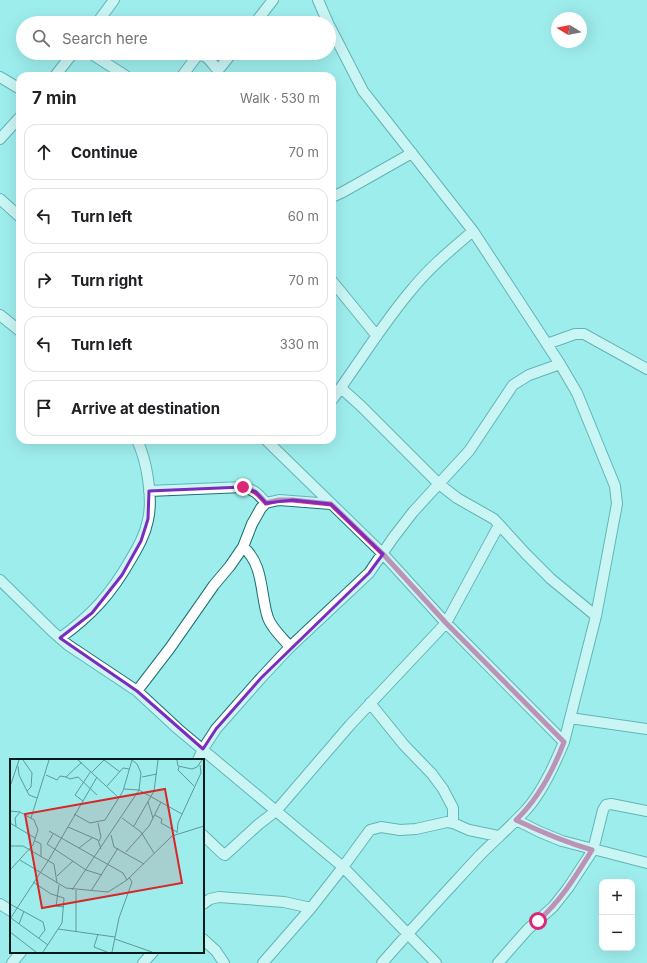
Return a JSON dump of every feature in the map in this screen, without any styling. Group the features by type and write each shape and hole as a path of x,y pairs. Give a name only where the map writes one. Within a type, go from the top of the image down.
{"street":[{"path":"102,16 114,0"},
{"path":"260,16 273,0"},
{"path":"318,0 325,16"},
{"path":"336,39 363,91 473,231 560,364 577,393 615,486 617,504 596,616 564,742 556,761 545,782 526,810 498,836 382,963"},
{"path":"58,72 68,60"},
{"path":"101,60 120,72"},
{"path":"185,72 194,60"},
{"path":"209,60 216,68 220,68 226,60"},
{"path":"0,77 16,87"},
{"path":"0,139 16,121"},
{"path":"336,195 412,153"},
{"path":"0,199 16,213"},
{"path":"336,394 416,284 440,259 473,231"},
{"path":"336,287 377,336"},
{"path":"1,318 16,328"},
{"path":"546,344 575,334 584,334 647,369"},
{"path":"198,759 208,739 220,724 290,647 369,573 413,512 469,451 513,385 529,375 560,364"},
{"path":"340,388 361,406 439,484 457,498 487,514 551,579 596,616"},
{"path":"60,638 92,613 110,592 122,575 141,541 148,520 149,491 146,470 138,444"},
{"path":"270,444 383,554 446,623 564,742"},
{"path":"149,491 243,487 250,488 256,492 266,503"},
{"path":"137,691 243,547 260,508 266,503 279,500 331,504"},
{"path":"204,837 225,855 258,824 276,811 370,703 446,623 499,525"},
{"path":"243,547 250,552 260,575 268,618 290,647"},
{"path":"0,580 60,638 137,691 203,749 343,867 436,963"},
{"path":"370,703 404,745 432,774 443,789 453,808 453,822"},
{"path":"570,718 647,729"},
{"path":"498,963 528,929 553,908 568,888 592,850 603,810 606,805 611,804 647,810"},
{"path":"516,820 562,841 647,863"},
{"path":"263,963 311,908 373,828 381,827 400,830 416,829 453,822 469,830 498,836"},
{"path":"204,903 210,899 219,897 284,902 311,908"},
{"path":"0,904 10,910"},
{"path":"204,940 216,951 224,963"},
{"path":"12,963 20,953"},
{"path":"144,963 152,953"}],"highlighted area":[{"path":"243,487 256,492 266,503 293,500 331,504 383,554 369,573 261,678 216,729 203,749 137,691 60,638 92,613 122,575 141,541 148,519 149,491"}],"route":[{"path":"243,487 250,488 256,492 266,503 279,500 293,500 331,504 383,554 446,623 564,742 545,782 526,810 516,820 562,841 592,850 568,888 553,908 538,921"}]}
